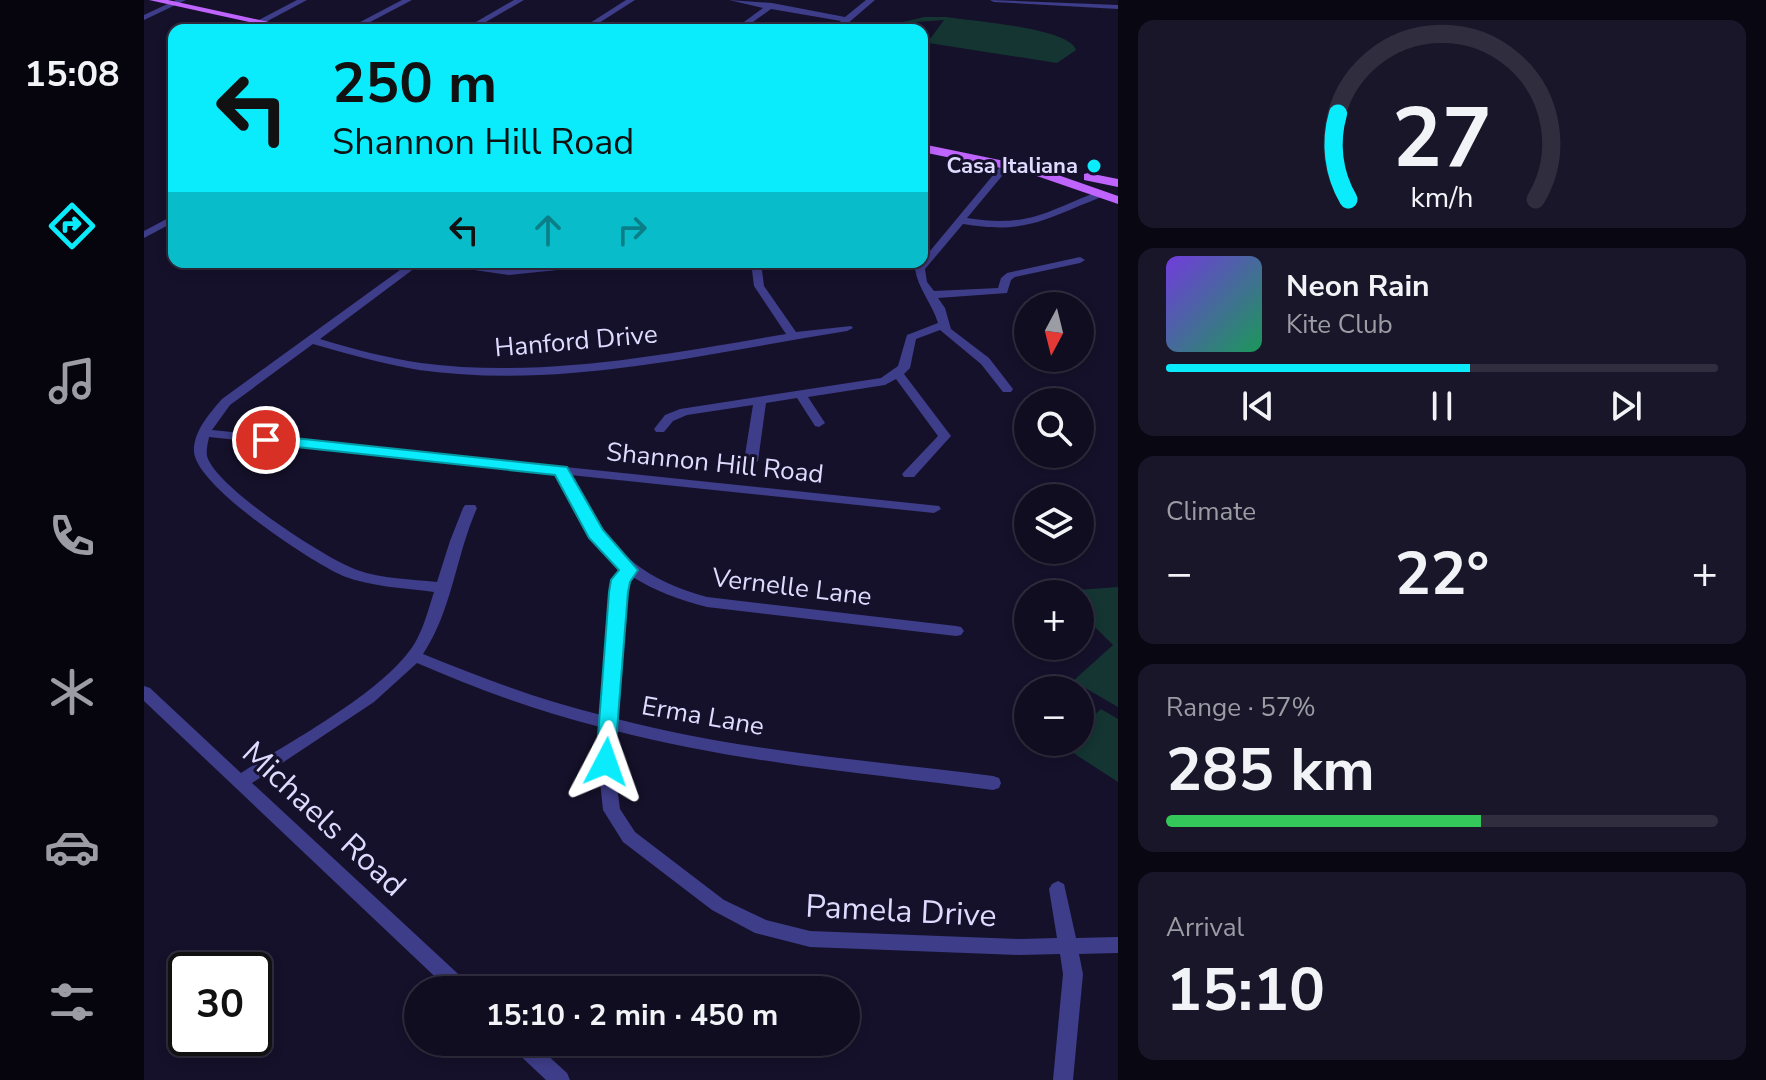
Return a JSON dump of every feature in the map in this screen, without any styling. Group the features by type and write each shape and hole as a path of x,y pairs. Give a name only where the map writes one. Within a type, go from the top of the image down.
{"main road":[{"path":"154,0 178,2 270,24"},
{"path":"928,146 1115,191"},
{"path":"928,146 1062,172 1115,191"}],"street":[{"path":"259,22 303,0"},
{"path":"361,24 408,0"},
{"path":"477,24 520,0"},
{"path":"593,24 631,0"},
{"path":"733,0 847,20"},
{"path":"745,24 778,0"},
{"path":"842,24 871,0"},
{"path":"994,0 1118,7"},
{"path":"144,18 178,2"},
{"path":"1088,3 1092,18"},
{"path":"928,259 1007,164"},
{"path":"959,220 996,227 1028,225 1115,191"},
{"path":"144,235 168,221"},
{"path":"930,295 1003,291 1006,278 1011,275 1080,260"},
{"path":"410,268 226,402 204,433 201,456 211,476 319,558 353,574 442,588"},
{"path":"481,268 509,272 548,268"},
{"path":"757,268 759,286 793,336"},
{"path":"921,268 922,282 952,339 985,361 1007,389"},
{"path":"660,429 675,415 869,385 898,374 906,365 911,337 943,325"},
{"name":"Hanford Drive","path":"311,340 403,364 515,372 574,368 847,328"},
{"path":"898,374 945,436 909,474"},
{"path":"801,395 819,423"},
{"path":"751,461 760,401"},
{"name":"Shannon Hill Road","path":"204,433 934,509"},
{"path":"561,471 596,534 629,570"},
{"path":"240,782 370,695 414,656 422,644 470,508"},
{"name":"Vernelle Lane","path":"629,570 668,591 707,602 956,631"},
{"name":"Pamela Drive","path":"629,570 620,580 618,592 607,790 619,824 629,837 718,905 762,927 794,936 838,942 1118,945"},
{"name":"Erma Lane","path":"414,656 512,698 609,725 700,745 993,783"},
{"name":"Michaels Road","path":"144,692 447,976"},
{"path":"1058,889 1073,974 1063,1080"},
{"path":"534,1056 560,1080"}],"green space":[{"path":"924,17 997,23 1039,31 1070,42 1076,50 1057,63 928,43 928,38 944,20 902,24"},
{"path":"1118,587 1118,707 1094,693 1094,676 1079,676 1113,645 1094,625 1094,589"},
{"path":"1101,709 1118,719 1118,782 1078,756 1094,756 1094,715"}],"place":[{"name":"Casa Italiana","path":"1094,166"}],"route":[{"path":"266,440 561,471 596,534 629,570 620,580 618,592 606,762"}]}
